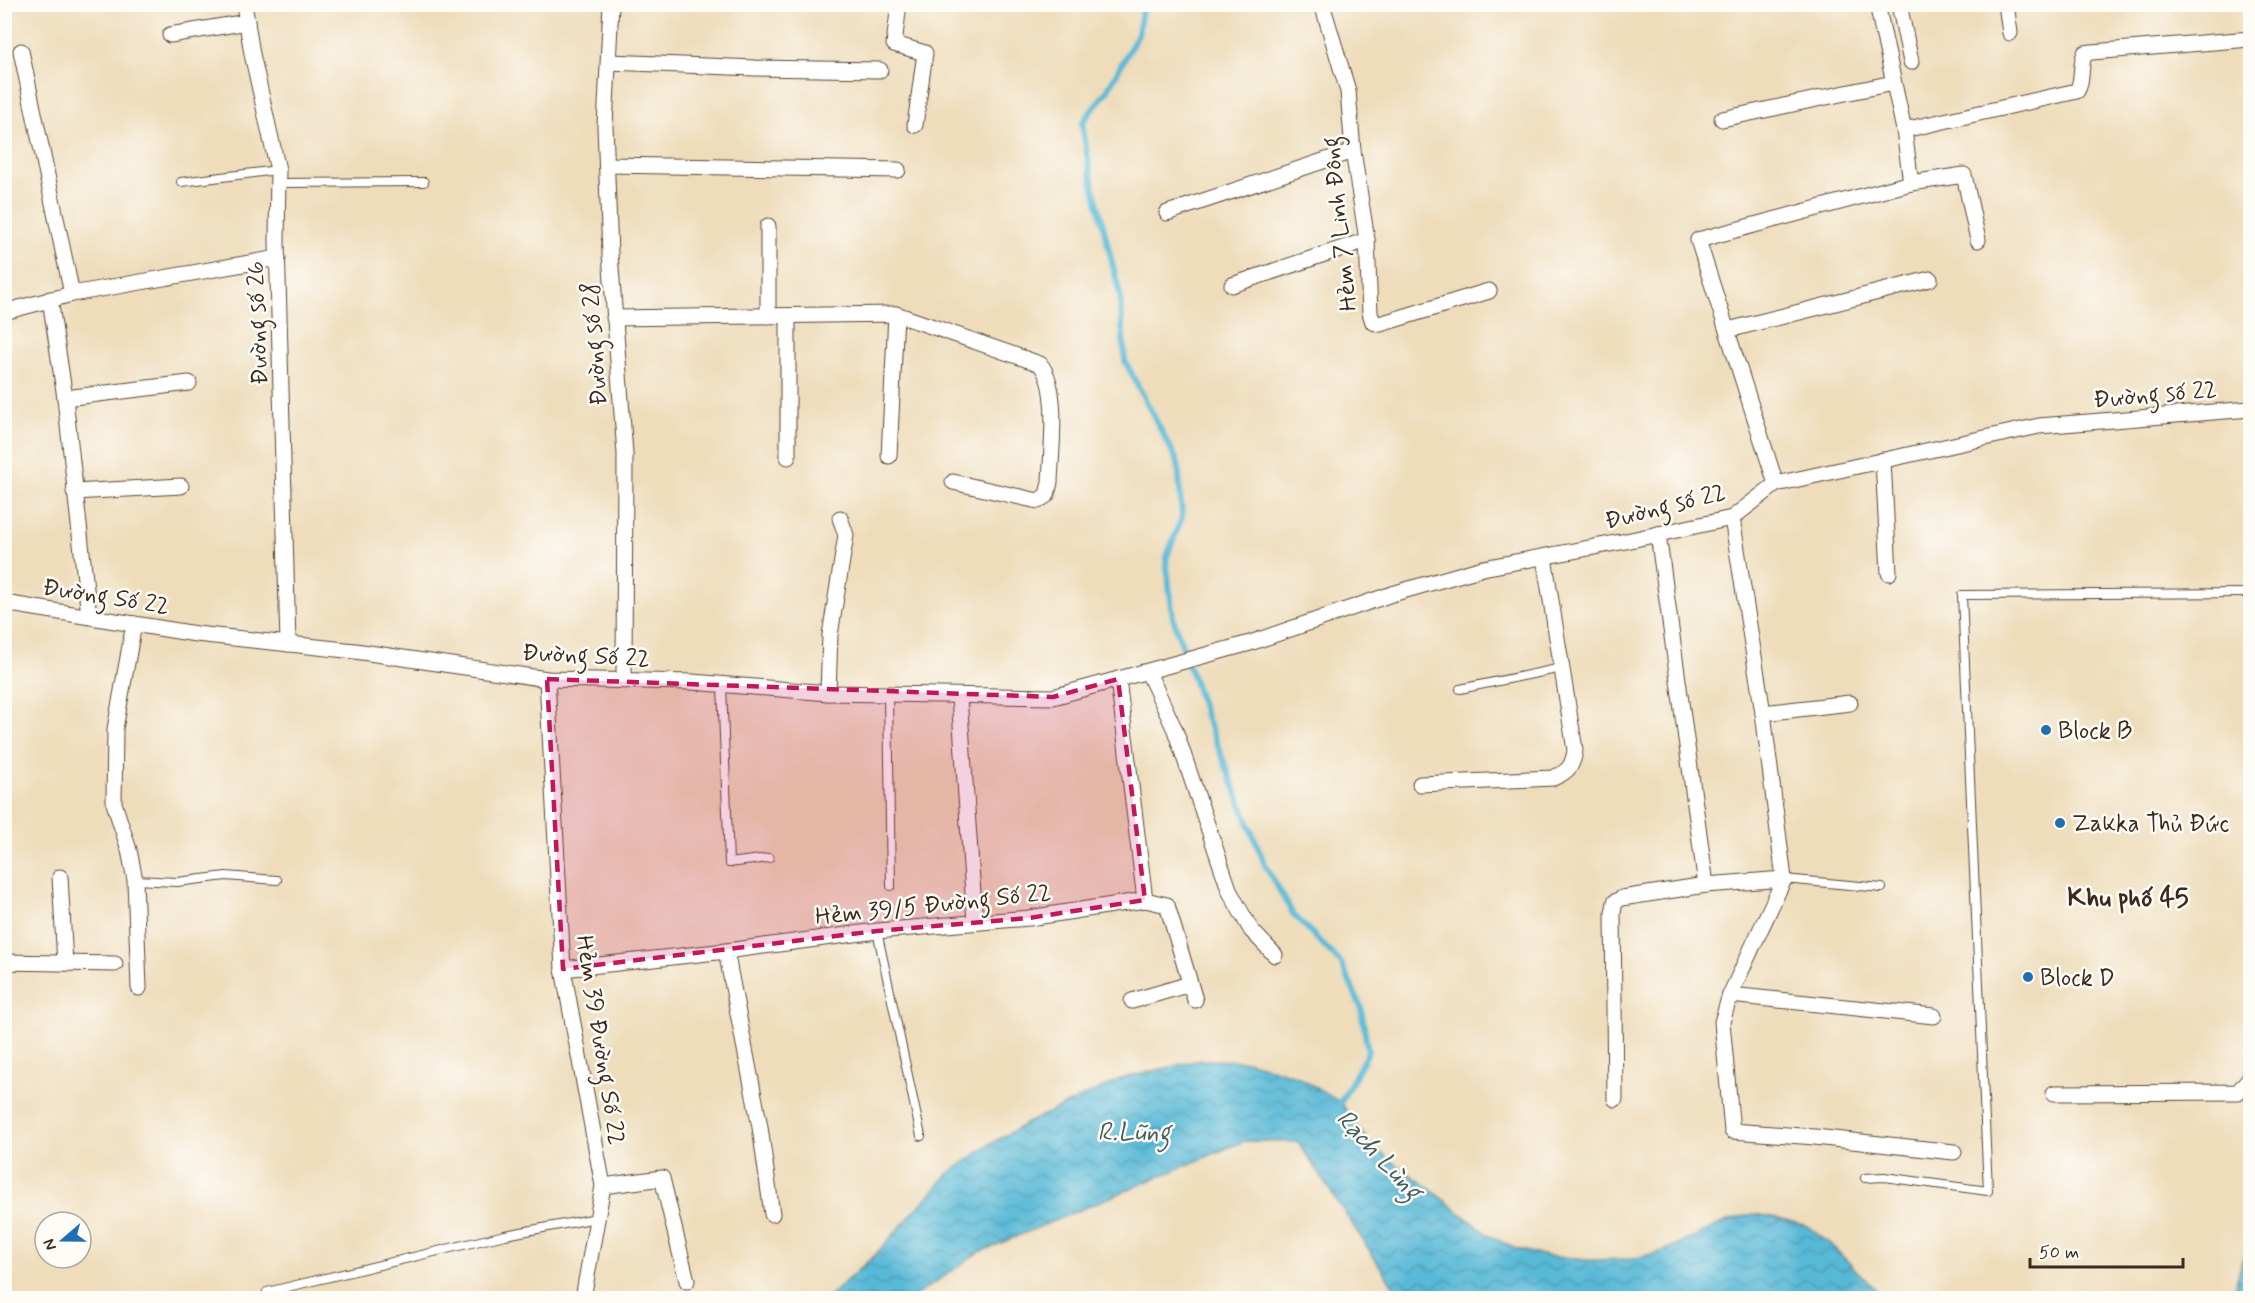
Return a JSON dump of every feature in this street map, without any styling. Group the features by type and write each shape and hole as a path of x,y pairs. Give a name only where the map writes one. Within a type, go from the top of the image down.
{"street":[{"name":"Đường số 26","path":"244,4 278,176 288,644"},
{"name":"Đường số 28","path":"611,4 605,126 614,318 625,454 624,681"},
{"path":"899,4 894,44 924,53 915,125"},
{"name":"Hẻm 7 Linh Đông","path":"1322,4 1348,91 1353,151 1367,240 1370,313 1373,322 1380,324 1490,291"},
{"path":"1899,4 1911,62"},
{"path":"2006,4 2010,33"},
{"path":"1877,5 1904,130 1911,183"},
{"path":"170,35 247,22"},
{"path":"1904,130 2077,92 2082,79 2082,60 2085,53 2250,39"},
{"path":"21,51 72,294"},
{"path":"609,62 880,70"},
{"path":"1722,119 1893,83"},
{"path":"1167,213 1353,151"},
{"path":"607,165 898,170"},
{"path":"1776,484 1698,240 1911,183 1964,175 1978,240"},
{"path":"768,226 768,316"},
{"path":"1232,285 1367,240"},
{"path":"4,312 72,294 278,258"},
{"path":"1728,330 1930,279"},
{"path":"50,299 65,398 88,616"},
{"path":"614,318 896,314 1040,364 1046,371 1052,392 1050,483 1047,495 1038,501 953,482"},
{"path":"890,456 896,314"},
{"path":"788,317 788,457"},
{"path":"65,398 189,383"},
{"name":"Đường số 22","path":"1165,668 1250,643 1392,594 1483,568 1732,518 1776,484 2039,426 2250,409"},
{"path":"1883,460 1889,573"},
{"path":"74,492 181,486"},
{"path":"828,693 830,635 846,535 840,518"},
{"path":"1732,518 1762,713 1784,879 1730,995 1722,1022 1732,1131 1815,1137 1954,1152"},
{"path":"1658,534 1706,885"},
{"path":"1420,784 1553,778 1569,769 1573,764 1575,750 1544,557"},
{"name":"Đường Số 22","path":"4,603 196,634 355,651 547,679 722,685 828,693 1053,697 1165,668"},
{"path":"134,624 115,729 114,803 129,850 135,880 140,988"},
{"path":"1148,672 1175,730 1230,892 1251,930 1275,955"},
{"name":"Hẻm 39 Đường Số 22","path":"547,679 563,969 603,1186 583,1299"},
{"path":"1118,679 1145,900 1167,905 1195,1000"},
{"path":"959,697 975,922"},
{"path":"1762,713 1850,704"},
{"path":"60,877 65,963"},
{"path":"1615,1098 1614,904 1622,898 1706,885 1784,879"},
{"name":"Hẻm 39/5 Đường Số 22","path":"563,969 877,931 1029,918 1145,900"},
{"path":"726,951 760,1127 772,1214"},
{"path":"4,962 115,964"},
{"path":"1132,1001 1190,984"},
{"path":"1730,995 1934,1016"},
{"path":"2054,1093 2238,1092 2250,1077"},
{"path":"603,1186 662,1178 687,1281"}],"lane":[{"path":"182,182 278,176 424,182"},
{"path":"1865,1178 1884,1178 1988,1191 1962,596 2250,593"},
{"path":"1460,689 1562,668"},
{"path":"722,685 729,863 769,858"},
{"path":"888,695 891,886"},
{"path":"135,880 177,882 226,876 277,880"},
{"path":"1784,879 1882,888"},
{"path":"877,931 921,1136"},
{"path":"267,1292 505,1235 597,1218"}],"highlighted area":[{"path":"547,679 1053,697 1118,679 1145,900 1029,918 877,931 563,969"}],"water":[{"name":"R.Lũng","path":"1200,1060 1248,1061 1299,1077 1340,1102 1373,1146 1390,1160 1488,1235 1514,1248 1546,1256 1587,1260 1632,1259 1664,1251 1727,1221 1754,1214 1807,1226 1829,1243 1884,1298 1401,1298 1298,1142 1244,1141 980,1252 912,1298 827,1298 875,1255 948,1174 987,1146 1027,1123 1123,1078"},
{"path":"2250,1236 2250,1298 2216,1298 2233,1292"}],"waterway":[{"name":"Rạch Lùng","path":"1143,4 1138,34 1107,91 1082,123 1090,172 1120,295 1125,361 1178,463 1182,517 1166,559 1173,618 1205,714 1265,865 1293,914 1341,963 1361,1007 1368,1052 1338,1107"}],"place":[{"name":"Block B","path":"2046,730"},
{"name":"Zakka Thủ Đức","path":"2060,823"},
{"name":"Block D","path":"2028,977"}],"district":[{"name":"Khu phố 45","path":"2128,897"}]}
